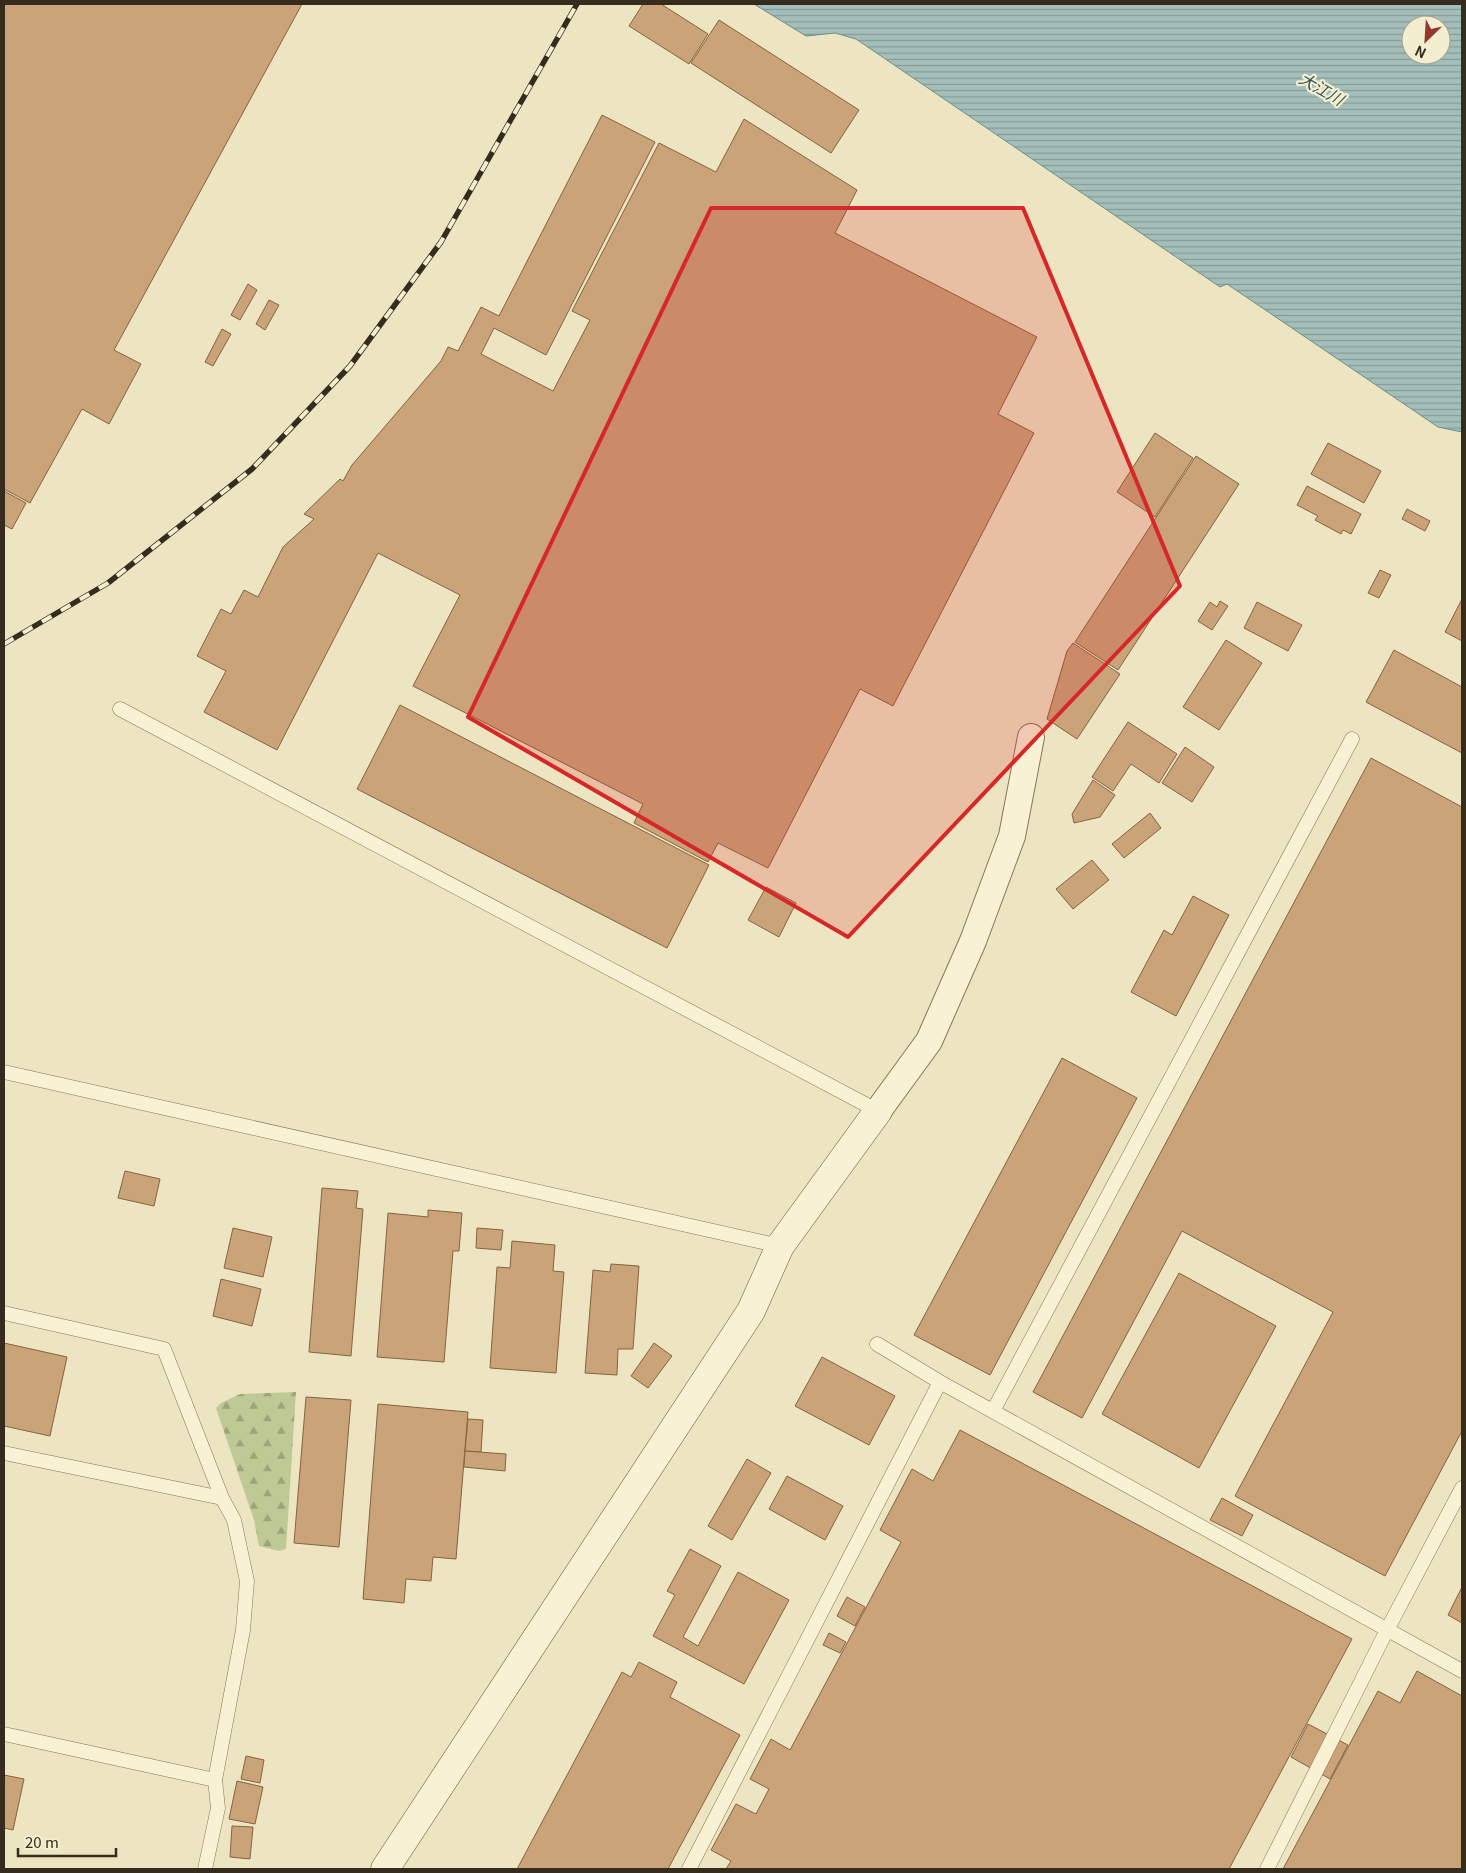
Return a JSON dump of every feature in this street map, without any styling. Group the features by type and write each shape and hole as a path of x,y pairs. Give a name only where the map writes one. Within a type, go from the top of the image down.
{"street":[{"path":"385,1869 751,1311 780,1246 929,1041 973,941 1012,836 1031,737"}],"lane":[{"path":"120,709 878,1111"},
{"path":"993,1411 1352,739"},
{"path":"4,1072 780,1246"},
{"path":"4,1313 164,1349 222,1498 234,1520 247,1581 243,1630 215,1780 218,1808 205,1869"},
{"path":"877,1344 940,1382 1462,1671"},
{"path":"689,1869 940,1382"},
{"path":"4,1453 222,1498"},
{"path":"1267,1869 1387,1630 1462,1488"},
{"path":"4,1734 215,1780"}],"highlighted area":[{"path":"711,208 1023,208 1180,586 848,937 468,717"}],"green space":[{"path":"296,1392 286,1549 279,1551 259,1546 254,1520 216,1408 221,1403 240,1394"}],"water":[{"name":"大江川","path":"754,4 1462,4 1462,432 1438,427 1227,284 1220,287 856,39 835,33 806,36"}],"building":[{"path":"4,4 302,4 114,350 141,364 109,424 82,409 30,503 4,489"},
{"path":"643,4 661,4 708,34 689,64 629,26"},
{"path":"719,20 859,110 831,153 691,63"},
{"path":"602,115 655,142 546,355 494,328 481,354 553,391 590,320 572,311 659,143 716,172 744,119 857,190 835,233 1037,337 998,414 1034,433 893,706 860,689 768,868 718,843 708,862 634,823 643,804 413,686 460,595 378,553 277,750 204,712 226,671 197,656 221,609 231,614 244,590 258,597 283,547 314,519 304,514 340,479 343,481 352,465 441,361 448,347 458,351 481,307 499,316"},
{"path":"248,284 257,290 240,320 231,315"},
{"path":"269,300 279,305 265,330 256,324"},
{"path":"222,329 231,334 213,366 205,362"},
{"path":"1155,433 1193,458 1155,517 1117,492"},
{"path":"1328,443 1381,471 1364,503 1311,474"},
{"path":"1196,456 1239,484 1118,670 1075,642"},
{"path":"1307,486 1361,514 1351,534 1343,530 1341,534 1315,520 1318,516 1297,505"},
{"path":"4,491 26,503 12,529 4,525"},
{"path":"1407,509 1430,521 1425,531 1402,519"},
{"path":"1380,570 1391,575 1379,598 1368,593"},
{"path":"1462,599 1462,641 1445,632"},
{"path":"1220,601 1228,606 1212,630 1198,621 1210,602 1217,607"},
{"path":"1257,602 1302,625 1288,651 1244,628"},
{"path":"1226,640 1262,663 1219,730 1183,707"},
{"path":"1073,643 1120,674 1077,739 1047,719 1067,651"},
{"path":"1394,650 1462,687 1462,753 1366,702"},
{"path":"400,705 709,865 667,948 357,789"},
{"path":"1128,722 1177,754 1159,783 1131,764 1113,791 1092,777"},
{"path":"1185,747 1214,767 1192,802 1162,783"},
{"path":"1371,758 1462,807 1462,1431 1385,1576 1235,1496 1333,1312 1182,1231 1082,1418 1033,1392"},
{"path":"1093,780 1115,795 1100,817 1074,823 1072,814"},
{"path":"1150,813 1161,828 1124,858 1112,844"},
{"path":"1092,860 1109,880 1073,909 1056,889"},
{"path":"766,887 796,903 779,937 748,920"},
{"path":"1193,896 1229,915 1176,1016 1131,992 1164,930 1172,935"},
{"path":"1062,1058 1137,1098 990,1375 914,1335"},
{"path":"125,1171 160,1179 154,1206 118,1198"},
{"path":"322,1188 358,1191 356,1208 363,1209 351,1356 309,1352"},
{"path":"428,1210 462,1213 459,1251 453,1251 444,1362 377,1357 388,1213 428,1217"},
{"path":"233,1228 272,1237 263,1277 224,1268"},
{"path":"477,1228 503,1230 501,1250 476,1248"},
{"path":"512,1241 555,1245 553,1271 564,1272 556,1373 490,1368 497,1267 510,1268"},
{"path":"611,1264 639,1266 633,1349 618,1349 617,1375 585,1373 593,1270 610,1272"},
{"path":"1179,1273 1276,1326 1199,1468 1102,1414"},
{"path":"221,1279 261,1289 252,1326 213,1316"},
{"path":"4,1343 67,1357 50,1436 4,1426"},
{"path":"654,1343 672,1356 648,1388 631,1376"},
{"path":"822,1357 895,1396 869,1445 795,1406"},
{"path":"306,1397 351,1400 339,1547 294,1543"},
{"path":"378,1404 468,1412 456,1559 433,1557 431,1581 406,1579 404,1603 363,1599"},
{"path":"468,1419 483,1420 481,1452 465,1451"},
{"path":"960,1430 1352,1639 1229,1869 726,1869 731,1861 711,1850 736,1804 756,1814 769,1789 750,1779 771,1739 790,1750 901,1542 880,1530 912,1469 933,1481"},
{"path":"465,1451 506,1454 505,1471 464,1467"},
{"path":"747,1459 771,1473 732,1540 708,1526"},
{"path":"787,1476 843,1506 825,1540 769,1509"},
{"path":"1222,1498 1253,1515 1242,1536 1210,1520"},
{"path":"690,1549 721,1566 683,1637 698,1646 738,1572 789,1600 744,1684 653,1636 675,1595 667,1591"},
{"path":"1462,1587 1462,1623 1448,1615"},
{"path":"847,1597 865,1607 855,1626 837,1616"},
{"path":"829,1633 846,1642 840,1653 823,1645"},
{"path":"639,1662 677,1682 670,1697 740,1735 668,1869 517,1869 622,1672 631,1677"},
{"path":"1417,1671 1462,1696 1462,1869 1283,1869 1378,1691 1400,1703"},
{"path":"1308,1724 1348,1745 1330,1779 1291,1757"},
{"path":"246,1756 264,1760 260,1783 241,1779"},
{"path":"4,1775 24,1779 13,1830 4,1828"},
{"path":"237,1781 263,1787 255,1824 229,1819"},
{"path":"232,1826 253,1827 250,1859 230,1857"}],"railway":[{"path":"4,644 108,583 252,469 350,366 441,242 577,4"}]}
